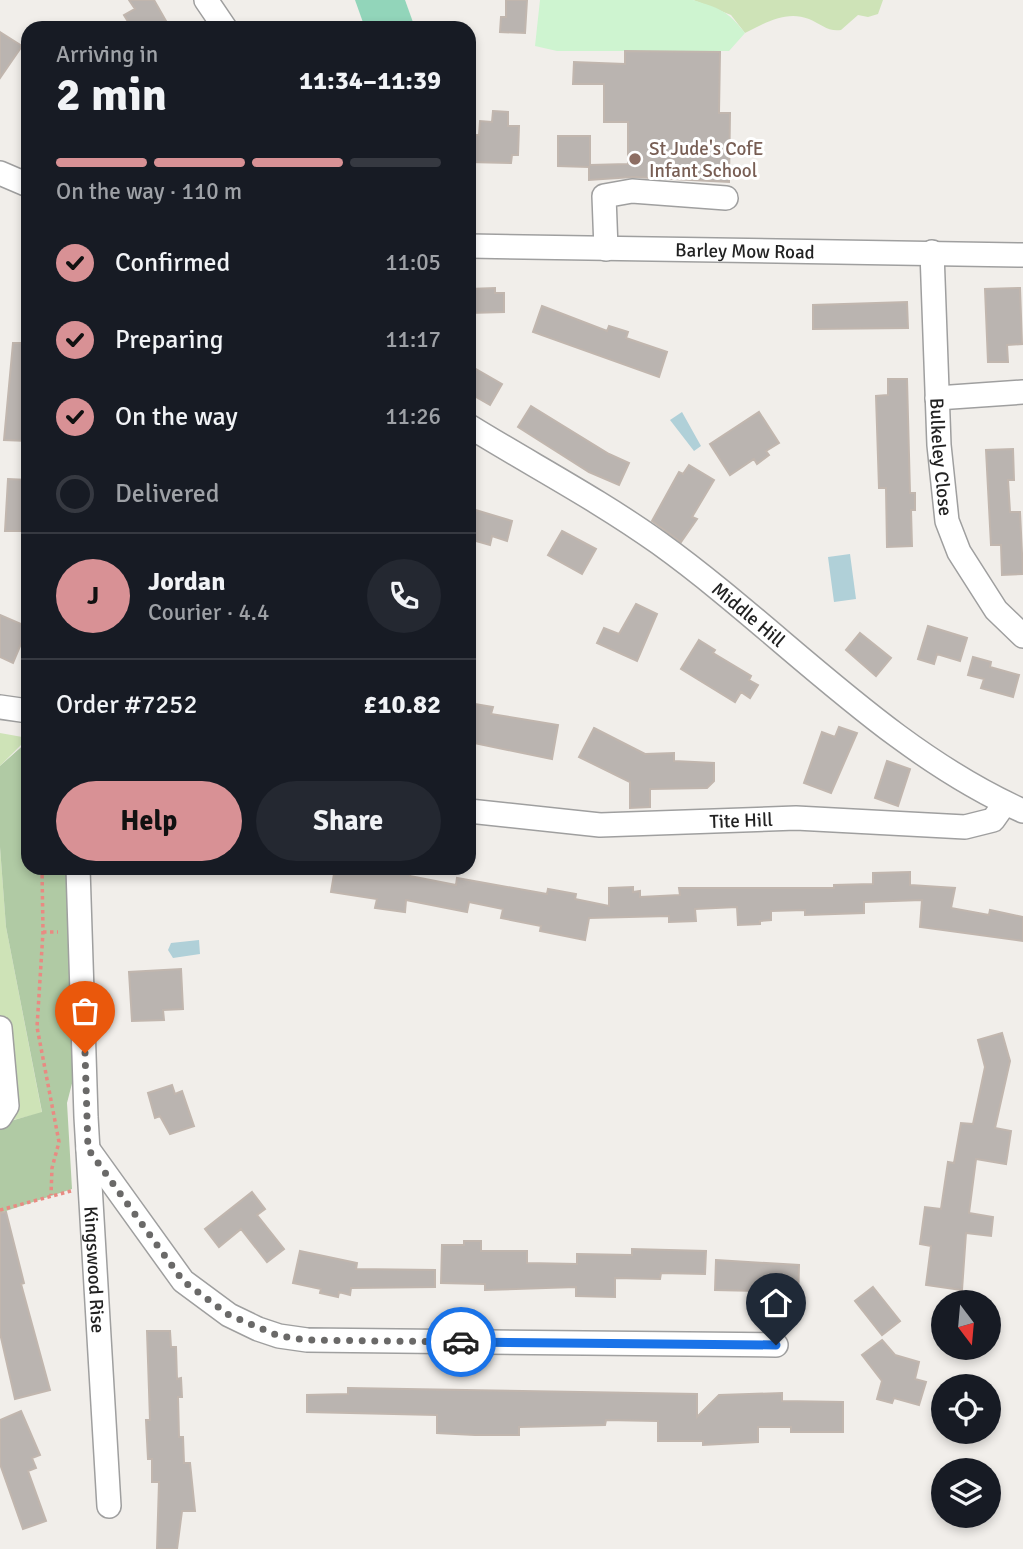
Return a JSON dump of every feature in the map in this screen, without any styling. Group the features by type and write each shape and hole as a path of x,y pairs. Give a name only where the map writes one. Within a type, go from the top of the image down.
{"street":[{"path":"206,0 220,21"},
{"path":"0,173 21,182"},
{"path":"606,249 604,197 632,191 726,198"},
{"name":"Barley Mow Road","path":"476,246 1023,255"},
{"name":"Bulkeley Close","path":"932,252 937,398 947,521 959,552 996,610 1023,636"},
{"path":"937,398 1023,392"},
{"name":"Middle Hill","path":"476,430 659,543 857,704 971,787 1014,807"},
{"path":"0,707 21,710"},
{"name":"Tite Hill","path":"476,812 600,825 796,818 965,827 993,820 1014,807"},
{"name":"Kingswood Rise","path":"78,875 88,1149 109,1506"},
{"path":"0,1028 7,1106 0,1117"},
{"path":"88,1149 183,1281 229,1315 279,1336 307,1340 776,1345"}],"path":[{"path":"0,1210 51,1195 52,1168 60,1142 37,1027 43,932 42,875"}],"green space":[{"path":"355,0 405,0 413,21 362,21"},
{"path":"540,0 693,0 722,11 745,33 729,51 557,51 535,46"},
{"path":"693,0 883,0 878,14 868,17 858,15 841,30 828,29 809,19 792,16 776,19 745,33 731,15"},
{"path":"0,733 21,737 21,745 0,766"},
{"path":"21,747 21,875 77,875 91,1009 67,1103 72,1189 0,1213 0,1124 42,1112 6,927 0,847 0,766"},
{"path":"0,847 6,927 42,1113 0,1123"}],"water":[{"path":"682,412 701,446 694,451 670,420"},
{"path":"850,554 856,599 834,602 828,557"},
{"path":"199,940 200,954 173,958 168,950 171,943"}],"building":[{"path":"129,0 154,0 166,21 128,21 124,15 135,9"},
{"path":"506,0 527,0 525,33 500,32 501,17 506,17"},
{"path":"0,32 21,47 0,78"},
{"path":"625,51 720,52 719,113 730,113 729,182 633,177 589,180 589,167 558,166 558,136 590,136 590,165 628,164 628,122 604,122 604,84 573,84 574,62 625,64"},
{"path":"493,111 508,112 508,126 519,126 518,155 512,155 511,163 476,162 476,135 479,135 480,121 492,122"},
{"path":"495,288 495,293 504,293 504,312 476,313 476,289"},
{"path":"1020,288 1022,344 1007,345 1008,362 988,362 985,289"},
{"path":"907,302 908,328 813,329 813,305"},
{"path":"542,306 607,331 609,326 628,332 626,338 667,352 659,377 533,332"},
{"path":"13,343 21,343 21,441 4,440"},
{"path":"476,369 502,384 490,405 476,397"},
{"path":"888,379 907,379 910,493 915,493 915,510 911,510 912,546 887,547 886,488 879,488 876,396 888,395"},
{"path":"531,406 609,454 629,463 619,485 589,472 518,427"},
{"path":"759,412 779,443 766,451 769,455 757,464 754,459 730,475 710,444"},
{"path":"1013,449 1014,480 1008,480 1010,512 1020,512 1023,574 1002,575 1001,545 991,545 986,450"},
{"path":"689,465 714,480 692,517 697,519 681,542 652,521 679,472 683,474"},
{"path":"8,479 21,480 21,531 5,531"},
{"path":"476,510 512,521 507,541 492,536 490,545 476,541"},
{"path":"562,531 596,549 582,574 548,555"},
{"path":"636,604 657,614 637,661 597,643 604,628 619,634"},
{"path":"0,615 21,624 21,644 13,663 0,657"},
{"path":"928,626 967,638 960,661 937,654 934,664 918,659"},
{"path":"860,633 891,658 876,676 846,650"},
{"path":"699,640 715,650 713,653 751,676 749,680 758,685 750,698 741,692 735,702 681,669"},
{"path":"973,657 991,662 990,667 1019,675 1013,697 981,688 984,679 968,675"},
{"path":"476,704 493,707 491,714 558,725 552,759 476,743"},
{"path":"839,727 857,733 831,793 804,783 822,732 835,737"},
{"path":"594,728 645,754 674,753 674,761 714,763 714,781 707,788 650,789 650,807 630,808 630,782 579,757"},
{"path":"887,761 910,769 898,806 875,798"},
{"path":"910,872 910,885 955,888 951,908 989,915 990,910 1023,917 1023,941 920,927 922,900 864,902 864,913 805,915 805,910 771,911 771,920 760,921 760,924 738,925 737,907 695,909 696,921 669,922 669,916 589,918 585,940 540,931 541,926 501,918 503,909 469,902 467,912 406,900 405,912 375,908 377,899 331,892 334,875 410,875 456,885 457,878 547,894 548,889 576,894 575,899 609,906 609,888 633,887 633,892 640,891 640,897 680,895 679,888 834,888 834,885 873,884 873,873"},
{"path":"181,969 183,1009 163,1010 164,1020 132,1021 129,972"},
{"path":"1002,1033 1010,1061 995,1128 1011,1131 1006,1164 976,1159 969,1213 993,1217 991,1236 966,1233 962,1290 926,1285 931,1246 920,1244 925,1207 941,1209 948,1162 954,1163 961,1123 973,1124 985,1067 978,1040"},
{"path":"172,1085 175,1094 182,1091 194,1126 170,1134 160,1116 155,1118 148,1093"},
{"path":"252,1192 265,1209 257,1215 284,1249 267,1262 241,1229 219,1247 205,1229"},
{"path":"6,1212 24,1283 21,1284 50,1390 15,1399 0,1333 0,1213"},
{"path":"464,1241 481,1241 481,1251 527,1251 527,1263 577,1264 577,1254 632,1255 632,1249 706,1251 705,1274 661,1273 660,1279 615,1278 615,1297 576,1296 576,1287 485,1290 485,1284 441,1283 442,1245 464,1245"},
{"path":"300,1251 357,1263 356,1269 435,1270 435,1287 351,1288 350,1295 339,1292 338,1297 320,1293 321,1289 293,1283"},
{"path":"716,1260 799,1265 798,1303 775,1303 775,1295 759,1295 759,1291 715,1290"},
{"path":"873,1287 900,1321 882,1335 855,1301"},
{"path":"147,1331 170,1331 171,1347 176,1347 177,1379 181,1378 182,1397 178,1397 179,1437 183,1437 184,1463 190,1463 195,1511 182,1511 177,1549 157,1549 159,1482 152,1482 152,1459 148,1459 146,1420 150,1420"},
{"path":"882,1340 895,1355 919,1362 915,1379 926,1382 919,1405 894,1398 892,1403 877,1399 882,1381 862,1355"},
{"path":"348,1388 697,1394 697,1417 719,1395 782,1393 782,1401 843,1402 843,1432 791,1432 791,1427 758,1427 758,1442 703,1445 703,1441 658,1441 658,1421 606,1420 605,1425 519,1427 519,1435 475,1435 437,1433 437,1415 307,1412 307,1395 348,1394"},
{"path":"21,1411 40,1455 32,1458 36,1468 28,1471 46,1521 23,1529 0,1464 0,1420"}],"way so far":[{"path":"85,1053 88,1149 183,1281 229,1315 279,1336 307,1340 461,1342"}],"place":[{"name":"St Jude's CofE Infant School","path":"635,159"}],"route":[{"path":"461,1342 776,1345"}]}
